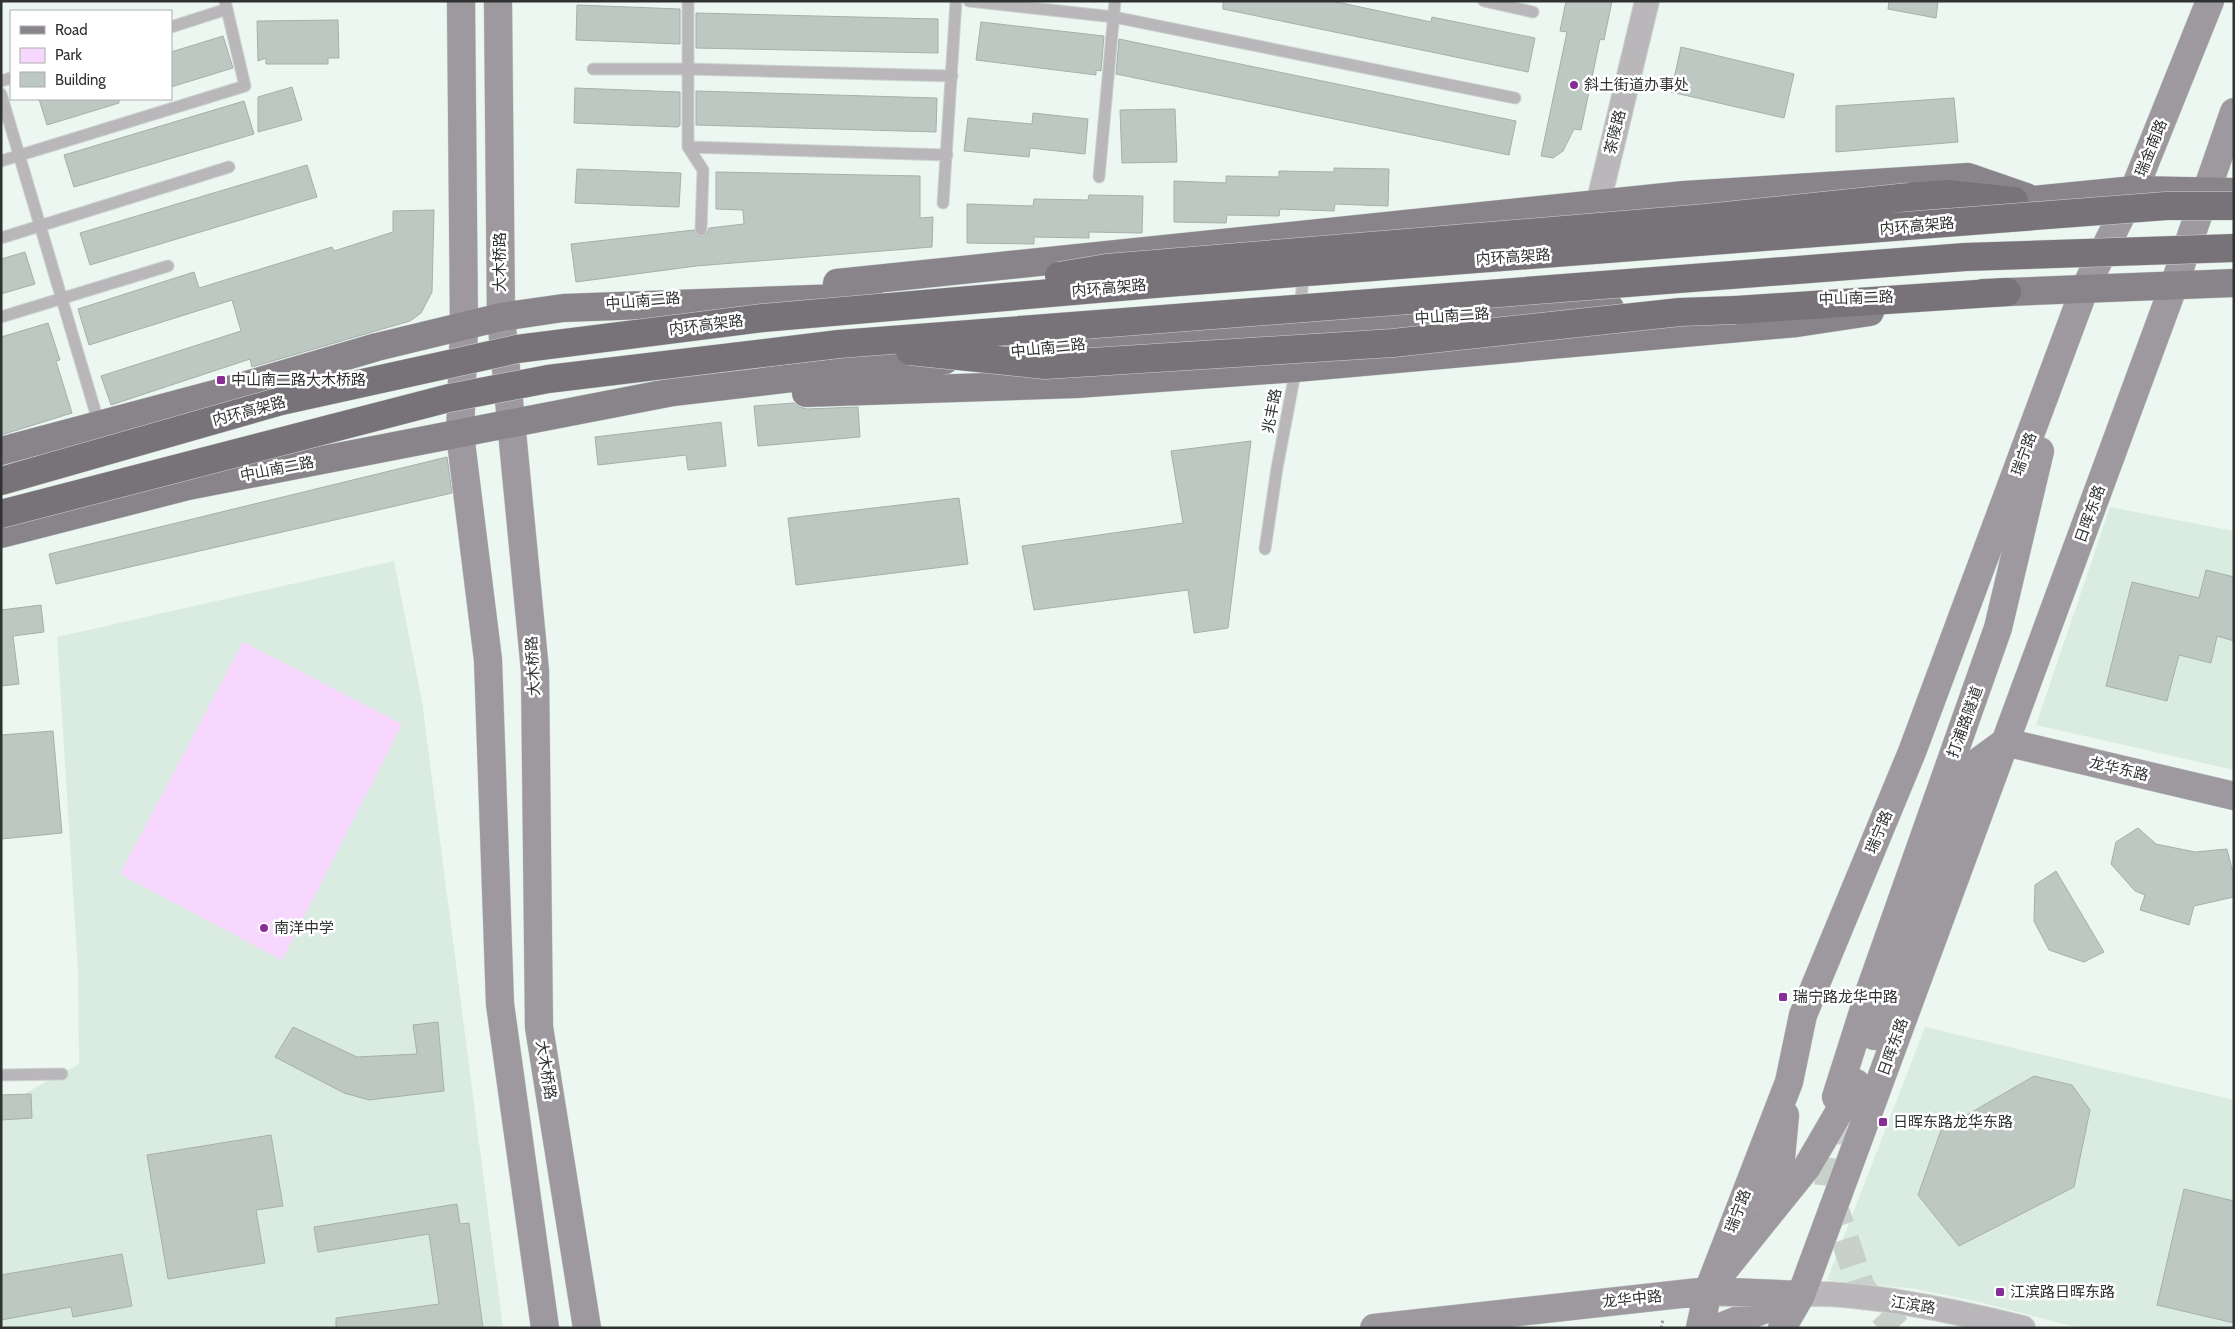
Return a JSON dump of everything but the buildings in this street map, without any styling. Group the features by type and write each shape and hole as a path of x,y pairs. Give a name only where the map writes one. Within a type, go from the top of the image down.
{"highway":[{"path":"826,313 1107,268 1706,218 1947,194 2025,200"},
{"name":"内环高架路","path":"1,481 281,401 517,349 754,319 1166,283 2166,206 2234,206"},
{"path":"1,514 449,398 548,379 839,344 1965,257 2234,248"},
{"path":"839,344 1045,365 1393,343 1680,312 2007,292"}],"main road":[{"path":"461,1 464,326 460,434 488,660 500,1004 545,1328"},
{"name":"大木桥路","path":"498,1 501,317 534,671 540,1027 587,1328"},
{"name":"瑞金南路","path":"2084,290 2134,190 2210,1"},
{"path":"2174,285 2234,112"},
{"name":"中山南二路","path":"1,450 226,391 378,347 501,317 563,308 803,286 1684,195 1968,177 2025,200"},
{"name":"中山南二路","path":"563,308 961,294 1212,290 2025,200 2134,190 2234,192"},
{"name":"中山南二路","path":"1,534 188,486 511,425 672,392 1067,345 1471,314 2234,283"},
{"name":"日晖东路","path":"1801,1295 2174,285"},
{"path":"2067,338 2084,290"},
{"name":"中山南二路","path":"672,392 750,395 1077,384 1296,368 1797,322 2007,292"},
{"name":"瑞宁路","path":"1700,1328 1708,1291 1788,1082 1803,1015 1912,752 2067,338"},
{"name":"打浦路隧道","path":"1836,1097 1870,990 1998,628 2067,338"},
{"name":"日晖东路","path":"1708,1291 1808,1167 1853,1092 1975,764 2005,742"},
{"name":"龙华东路","path":"2005,742 2234,796"},
{"name":"日晖东路","path":"1761,1225 1779,1180 1788,1082"},
{"name":"龙华中路","path":"1374,1328 1708,1291 1801,1295"},
{"path":"1718,1328 1801,1295"},
{"path":"1782,1328 1801,1295"}],"street":[{"name":"茶陵路","path":"1598,204 1647,1"},
{"name":"江滨路","path":"1801,1295 1823,1293 1930,1307 2023,1328"}],"lane":[{"path":"688,1 688,146 702,170 701,230"},
{"path":"944,203 956,1"},
{"path":"968,1 1114,18 1515,98"},
{"path":"1099,177 1116,1"},
{"path":"1484,1 1533,12"},
{"path":"1,161 245,86 226,5 172,27"},
{"path":"592,69 687,69 952,76"},
{"path":"1,94 98,424"},
{"path":"688,146 947,154"},
{"path":"1,238 229,167"},
{"path":"1,317 168,266"},
{"name":"兆丰路","path":"1265,549 1276,468 1296,368 1303,279"},
{"path":"1,1074 62,1074"}],"shaded area":[{"path":"2110,507 2234,531 2234,770 2036,725"},
{"name":"南洋中学","path":"394,561 422,701 503,1328 1,1328 1,1095 24,1094 79,1064 78,971 57,637"},
{"path":"1925,1027 2234,1100 2234,1328 2080,1328 1983,1303 1915,1289 1827,1280"}],"green space":[{"path":"243,642 402,724 282,960 120,874"}],"tunnel":[{"path":"1834,1116 1828,1188 1861,1288 1897,1328"}],"place":[{"name":"斜土街道办事处","path":"1574,85"},
{"name":"中山南二路大木桥路","path":"221,380"},
{"name":"南洋中学","path":"264,928"},
{"name":"瑞宁路龙华中路","path":"1783,997"},
{"name":"日晖东路龙华东路","path":"1883,1122"},
{"name":"江滨路日晖东路","path":"2000,1292"}]}
